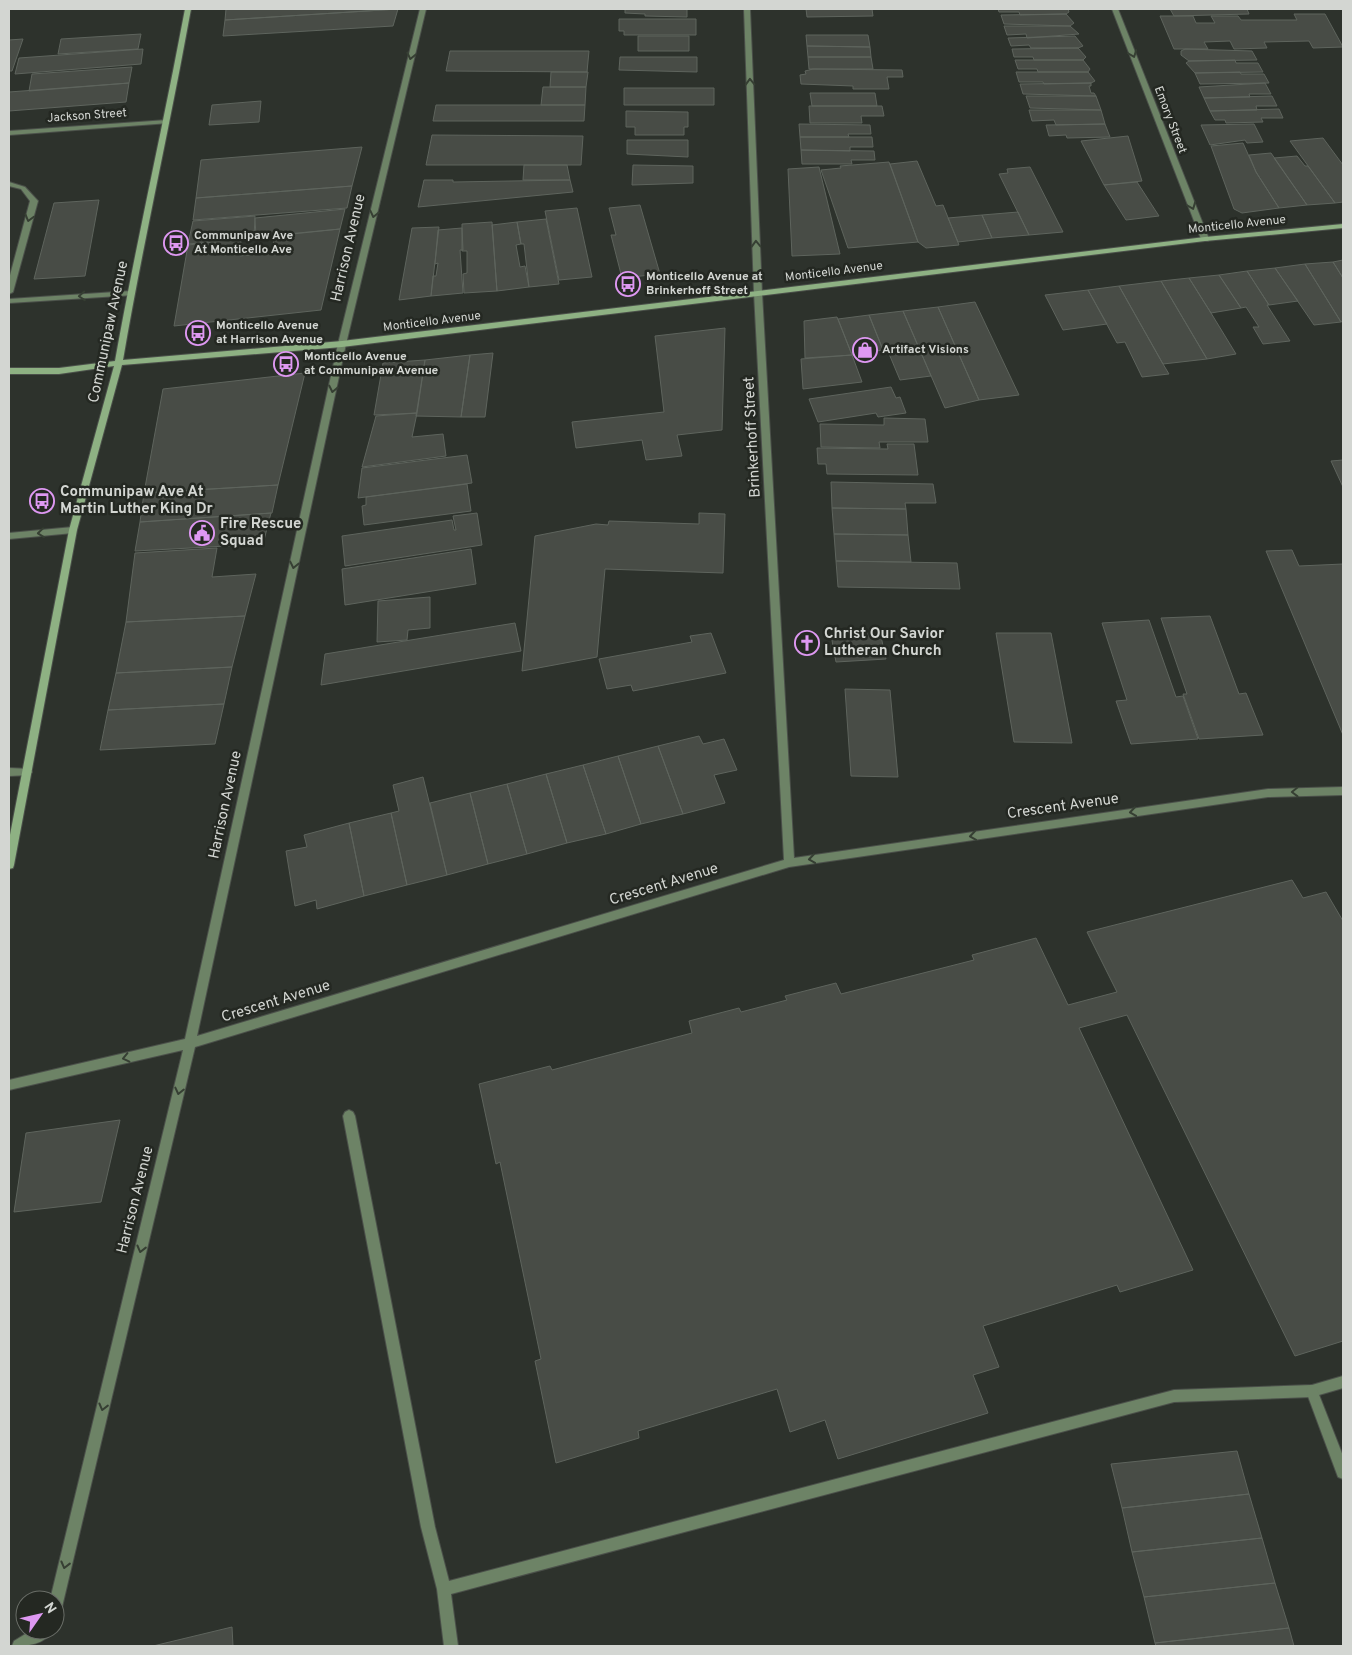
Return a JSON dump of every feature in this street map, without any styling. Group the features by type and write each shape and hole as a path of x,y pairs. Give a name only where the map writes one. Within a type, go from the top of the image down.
{"street":[{"name":"Communipaw Avenue","path":"9,865 73,530 119,363 131,293 167,122 188,9"},
{"name":"Harrison Avenue","path":"59,1590 190,1043 342,344 423,9"},
{"name":"Brinkerhoff Street","path":"747,9 758,293 789,863"},
{"name":"Emory Street","path":"1115,9 1205,239"},
{"name":"Jackson Street","path":"9,133 167,122"},
{"path":"9,184 23,188 34,201 9,292"},
{"name":"Monticello Avenue","path":"9,371 59,371 119,363 342,344 1205,239 1343,226"},
{"path":"9,301 131,293"},
{"path":"9,536 73,530"},
{"path":"9,772 27,772"},
{"name":"Crescent Avenue","path":"9,1086 190,1043 789,863 1268,793 1343,791"},
{"path":"349,1116 426,1517 444,1589 452,1646"},
{"path":"444,1589 1174,1396 1312,1391 1343,1382"},
{"path":"1312,1391 1343,1472"}],"building":[{"path":"226,9 398,9 225,20"},
{"path":"398,9 393,26 223,36 225,20"},
{"path":"625,9 687,9 687,17 645,16 645,14 625,13"},
{"path":"806,9 872,9 873,16 807,17"},
{"path":"998,9 1068,9 1069,12 1066,14 1020,15 1019,12 999,12"},
{"path":"1170,9 1247,9 1249,14 1174,16"},
{"path":"1066,14 1074,23 1070,26 1004,24 1001,15"},
{"path":"1294,14 1325,14 1343,47 1313,48 1309,41 1264,42 1267,48 1234,49 1230,41 1204,42 1208,49 1174,49 1160,16 1193,16 1196,23 1215,23 1211,16 1238,16 1241,20 1297,20"},
{"path":"619,19 696,19 696,35 624,35 624,31 619,31"},
{"path":"1004,26 1070,26 1079,34 1027,38 1026,34 1007,35"},
{"path":"141,34 138,49 58,54 61,39"},
{"path":"806,35 868,35 870,47 807,46"},
{"path":"638,36 689,36 689,51 638,51"},
{"path":"1075,36 1083,46 1078,48 1031,48 1029,45 1011,46 1008,38"},
{"path":"23,39 12,71 9,71 9,40"},
{"path":"807,46 870,47 871,57 808,57"},
{"path":"1078,48 1086,57 1083,60 1034,60 1033,57 1014,57 1012,49"},
{"path":"143,49 141,64 15,74 19,58"},
{"path":"1185,49 1252,51 1257,60 1189,61 1181,55 1181,51"},
{"path":"450,51 589,51 587,72 446,71"},
{"path":"620,57 697,57 697,72 619,70"},
{"path":"808,57 871,57 873,69 809,69"},
{"path":"1015,60 1083,60 1090,69 1088,72 1038,72 1037,69 1018,69"},
{"path":"1235,60 1236,63 1258,63 1263,72 1195,73 1186,63 1189,61"},
{"path":"132,67 129,83 29,91 32,74"},
{"path":"813,69 902,70 903,77 887,77 889,89 853,89 853,86 801,84 800,75 806,74 805,71"},
{"path":"551,72 588,72 586,87 550,87"},
{"path":"1016,72 1088,72 1095,81 1091,83 1044,84 1043,82 1019,82"},
{"path":"1240,72 1241,74 1264,74 1269,83 1200,84 1195,73"},
{"path":"129,83 126,102 9,111 9,92"},
{"path":"1091,83 1091,86 1089,86 1091,93 1094,93 1096,96 1023,94 1020,84"},
{"path":"1265,83 1271,94 1249,94 1250,97 1204,98 1199,87"},
{"path":"543,87 586,87 585,105 541,105"},
{"path":"624,88 714,88 714,105 624,105"},
{"path":"810,93 875,93 877,106 812,106"},
{"path":"1026,96 1096,96 1101,110 1030,108"},
{"path":"1272,96 1277,106 1256,106 1257,110 1210,111 1204,98"},
{"path":"261,101 259,122 209,125 212,105"},
{"path":"436,105 585,105 584,121 433,121"},
{"path":"809,106 882,106 884,116 861,116 862,123 810,123"},
{"path":"1279,109 1283,118 1261,118 1263,122 1226,123 1225,120 1215,120 1210,111"},
{"path":"1029,110 1101,110 1105,124 1056,125 1054,120 1032,121"},
{"path":"626,111 688,112 688,127 684,127 684,135 635,135 635,127 626,127"},
{"path":"799,124 870,125 871,134 848,134 849,137 800,137"},
{"path":"1105,124 1110,137 1067,138 1066,135 1049,136 1046,125"},
{"path":"1254,124 1263,142 1247,143 1245,140 1210,145 1201,125"},
{"path":"432,135 583,136 581,165 426,165"},
{"path":"1128,136 1142,181 1104,185 1081,141"},
{"path":"800,137 872,137 873,147 850,147 850,151 801,150"},
{"path":"1323,138 1343,165 1343,202 1335,203 1290,141"},
{"path":"627,140 688,140 688,157 627,154"},
{"path":"1243,143 1256,172 1279,208 1242,213 1234,209 1211,146"},
{"path":"362,147 352,186 196,198 201,160"},
{"path":"801,150 874,151 875,160 851,160 852,164 802,164"},
{"path":"1271,153 1307,205 1279,208 1256,172 1249,155"},
{"path":"1297,156 1305,166 1308,166 1335,203 1307,205 1274,158"},
{"path":"917,161 936,206 943,205 959,245 926,248 918,242 890,164"},
{"path":"889,162 918,242 848,248 821,170 841,168 840,166"},
{"path":"524,165 567,165 570,180 523,180"},
{"path":"633,165 693,166 693,183 632,185"},
{"path":"819,167 840,254 792,256 788,169"},
{"path":"1030,167 1063,232 1029,235 999,174 1008,173 1007,169"},
{"path":"424,180 453,180 453,182 570,180 573,192 418,207"},
{"path":"1137,182 1159,216 1126,220 1104,185"},
{"path":"352,186 347,208 193,220 196,198"},
{"path":"99,200 85,276 34,279 54,203"},
{"path":"640,205 660,274 622,278 611,235 616,235 609,208"},
{"path":"577,208 592,277 559,280 545,211"},
{"path":"345,209 340,229 256,237 255,218"},
{"path":"1018,212 1029,235 992,238 982,215"},
{"path":"982,215 992,238 958,242 948,218"},
{"path":"255,216 254,238 188,244 193,221"},
{"path":"546,219 559,284 529,287 524,244 521,244 517,222"},
{"path":"492,222 497,291 464,293 463,274 467,273 467,251 462,251 462,224"},
{"path":"517,222 521,244 516,245 520,267 525,266 529,287 497,291 492,225"},
{"path":"439,227 431,296 399,300 412,228"},
{"path":"462,228 463,250 460,250 463,293 431,296 433,276 436,276 438,263 435,264 438,230"},
{"path":"340,229 321,310 174,326 188,245 241,239 240,256 274,252 273,236"},
{"path":"1343,260 1343,278 1333,262"},
{"path":"1333,262 1343,278 1343,321 1341,322 1305,264"},
{"path":"1305,264 1341,322 1314,325 1275,268"},
{"path":"1275,268 1298,301 1269,305 1247,271"},
{"path":"1247,271 1290,341 1263,344 1253,327 1259,327 1246,307 1241,308 1219,275"},
{"path":"1219,275 1241,308 1211,313 1189,278"},
{"path":"1189,278 1236,354 1207,359 1161,281"},
{"path":"1161,281 1207,359 1163,364 1119,286"},
{"path":"1119,286 1169,374 1142,377 1125,342 1117,343 1088,290"},
{"path":"1088,290 1107,324 1063,330 1045,295"},
{"path":"975,302 1019,395 979,400 938,307"},
{"path":"938,307 979,400 945,408 903,311"},
{"path":"903,311 931,376 900,380 887,349 883,350 869,315"},
{"path":"869,315 883,350 852,355 838,319"},
{"path":"837,317 852,355 805,358 804,321"},
{"path":"725,328 722,430 677,435 682,456 646,460 642,440 576,448 572,422 664,412 655,336"},
{"path":"493,353 485,417 461,417 470,355"},
{"path":"470,355 461,417 416,416 425,360"},
{"path":"852,355 862,382 803,389 801,359"},
{"path":"425,360 417,413 374,415 383,363"},
{"path":"305,373 278,485 144,493 163,389"},
{"path":"891,387 896,398 900,397 906,413 878,417 876,413 818,422 809,399"},
{"path":"417,413 412,437 443,434 446,456 362,467 376,416"},
{"path":"884,418 925,419 928,442 879,442 880,448 821,447 820,424 884,425"},
{"path":"887,444 914,444 918,475 827,474 826,464 818,464 817,448 888,449"},
{"path":"467,455 472,483 358,498 362,468"},
{"path":"1343,460 1343,487 1331,461"},
{"path":"831,482 933,484 936,503 905,503 906,509 832,508"},
{"path":"467,484 471,511 364,525 362,506 366,505 366,497"},
{"path":"278,485 272,513 140,522 144,493"},
{"path":"832,508 906,509 908,535 834,534"},
{"path":"271,513 263,544 135,551 140,522"},
{"path":"477,513 482,545 345,566 342,536 452,520 454,530 456,530 453,516"},
{"path":"699,513 725,514 723,573 605,569 597,657 522,671 535,536 596,524 608,525 609,521 699,524"},
{"path":"834,534 908,535 911,562 836,561"},
{"path":"217,548 212,577 256,574 245,616 126,622 135,553"},
{"path":"471,549 476,584 345,605 342,569"},
{"path":"1292,550 1299,566 1343,564 1343,735 1266,551"},
{"path":"836,561 957,563 960,589 838,587"},
{"path":"430,597 430,628 408,630 407,640 377,642 378,601"},
{"path":"245,616 232,667 116,673 126,622"},
{"path":"1210,616 1239,694 1246,693 1263,735 1199,739 1183,694 1187,694 1161,618"},
{"path":"1149,620 1176,697 1183,696 1198,739 1131,744 1116,701 1127,700 1102,623"},
{"path":"515,623 521,651 321,685 325,654"},
{"path":"880,632 886,659 836,662 831,635"},
{"path":"711,633 726,673 633,691 631,685 607,689 599,659 692,642 690,636"},
{"path":"996,633 1051,633 1072,743 1014,742"},
{"path":"232,667 224,704 108,710 116,673"},
{"path":"845,689 890,690 898,777 851,776"},
{"path":"224,704 215,744 100,750 108,710"},
{"path":"699,736 703,744 724,739 737,770 714,775 725,803 683,814 658,746"},
{"path":"658,746 683,814 641,824 618,756"},
{"path":"618,756 641,824 606,834 583,765"},
{"path":"583,765 606,834 567,843 546,774"},
{"path":"546,774 567,843 527,854 507,784"},
{"path":"423,777 447,875 407,885 391,813 399,811 393,785"},
{"path":"507,784 527,854 488,864 470,793"},
{"path":"470,793 488,864 447,875 430,803"},
{"path":"391,813 407,885 364,896 349,823"},
{"path":"349,823 364,896 317,909 316,900 295,906 286,851 307,847 304,835"},
{"path":"1292,880 1303,898 1326,892 1343,921 1343,1341 1295,1356 1127,1015 1079,1028 1193,1270 1120,1292 1117,1285 983,1326 999,1367 973,1375 988,1413 838,1459 825,1420 790,1432 777,1389 638,1431 639,1438 556,1463 535,1361 541,1359 500,1162 496,1164 479,1084 550,1066 552,1070 692,1033 689,1021 739,1008 741,1012 787,1000 785,996 836,983 841,994 974,960 972,955 1036,938 1068,1005 1117,992 1087,932"},
{"path":"120,1120 101,1202 14,1212 26,1133"},
{"path":"1237,1451 1249,1494 1122,1508 1111,1464"},
{"path":"1249,1494 1262,1538 1132,1552 1122,1508"},
{"path":"1262,1538 1275,1583 1144,1597 1132,1552"},
{"path":"1275,1583 1289,1628 1155,1643 1144,1597"},
{"path":"232,1627 233,1646 153,1646"},
{"path":"1289,1628 1294,1646 1156,1646 1155,1643"}],"place":[{"name":"Communipaw Ave At Monticello Ave","path":"176,243"},
{"name":"Monticello Avenue at Brinkerhoff Street","path":"628,284"},
{"name":"Monticello Avenue at Harrison Avenue","path":"198,333"},
{"name":"Artifact Visions","path":"865,350"},
{"name":"Monticello Avenue at Communipaw Avenue","path":"286,364"},
{"name":"Communipaw Ave At Martin Luther King Dr","path":"42,501"},
{"name":"Fire Rescue Squad","path":"202,533"},
{"name":"Christ Our Savior Lutheran Church","path":"807,643"}]}
